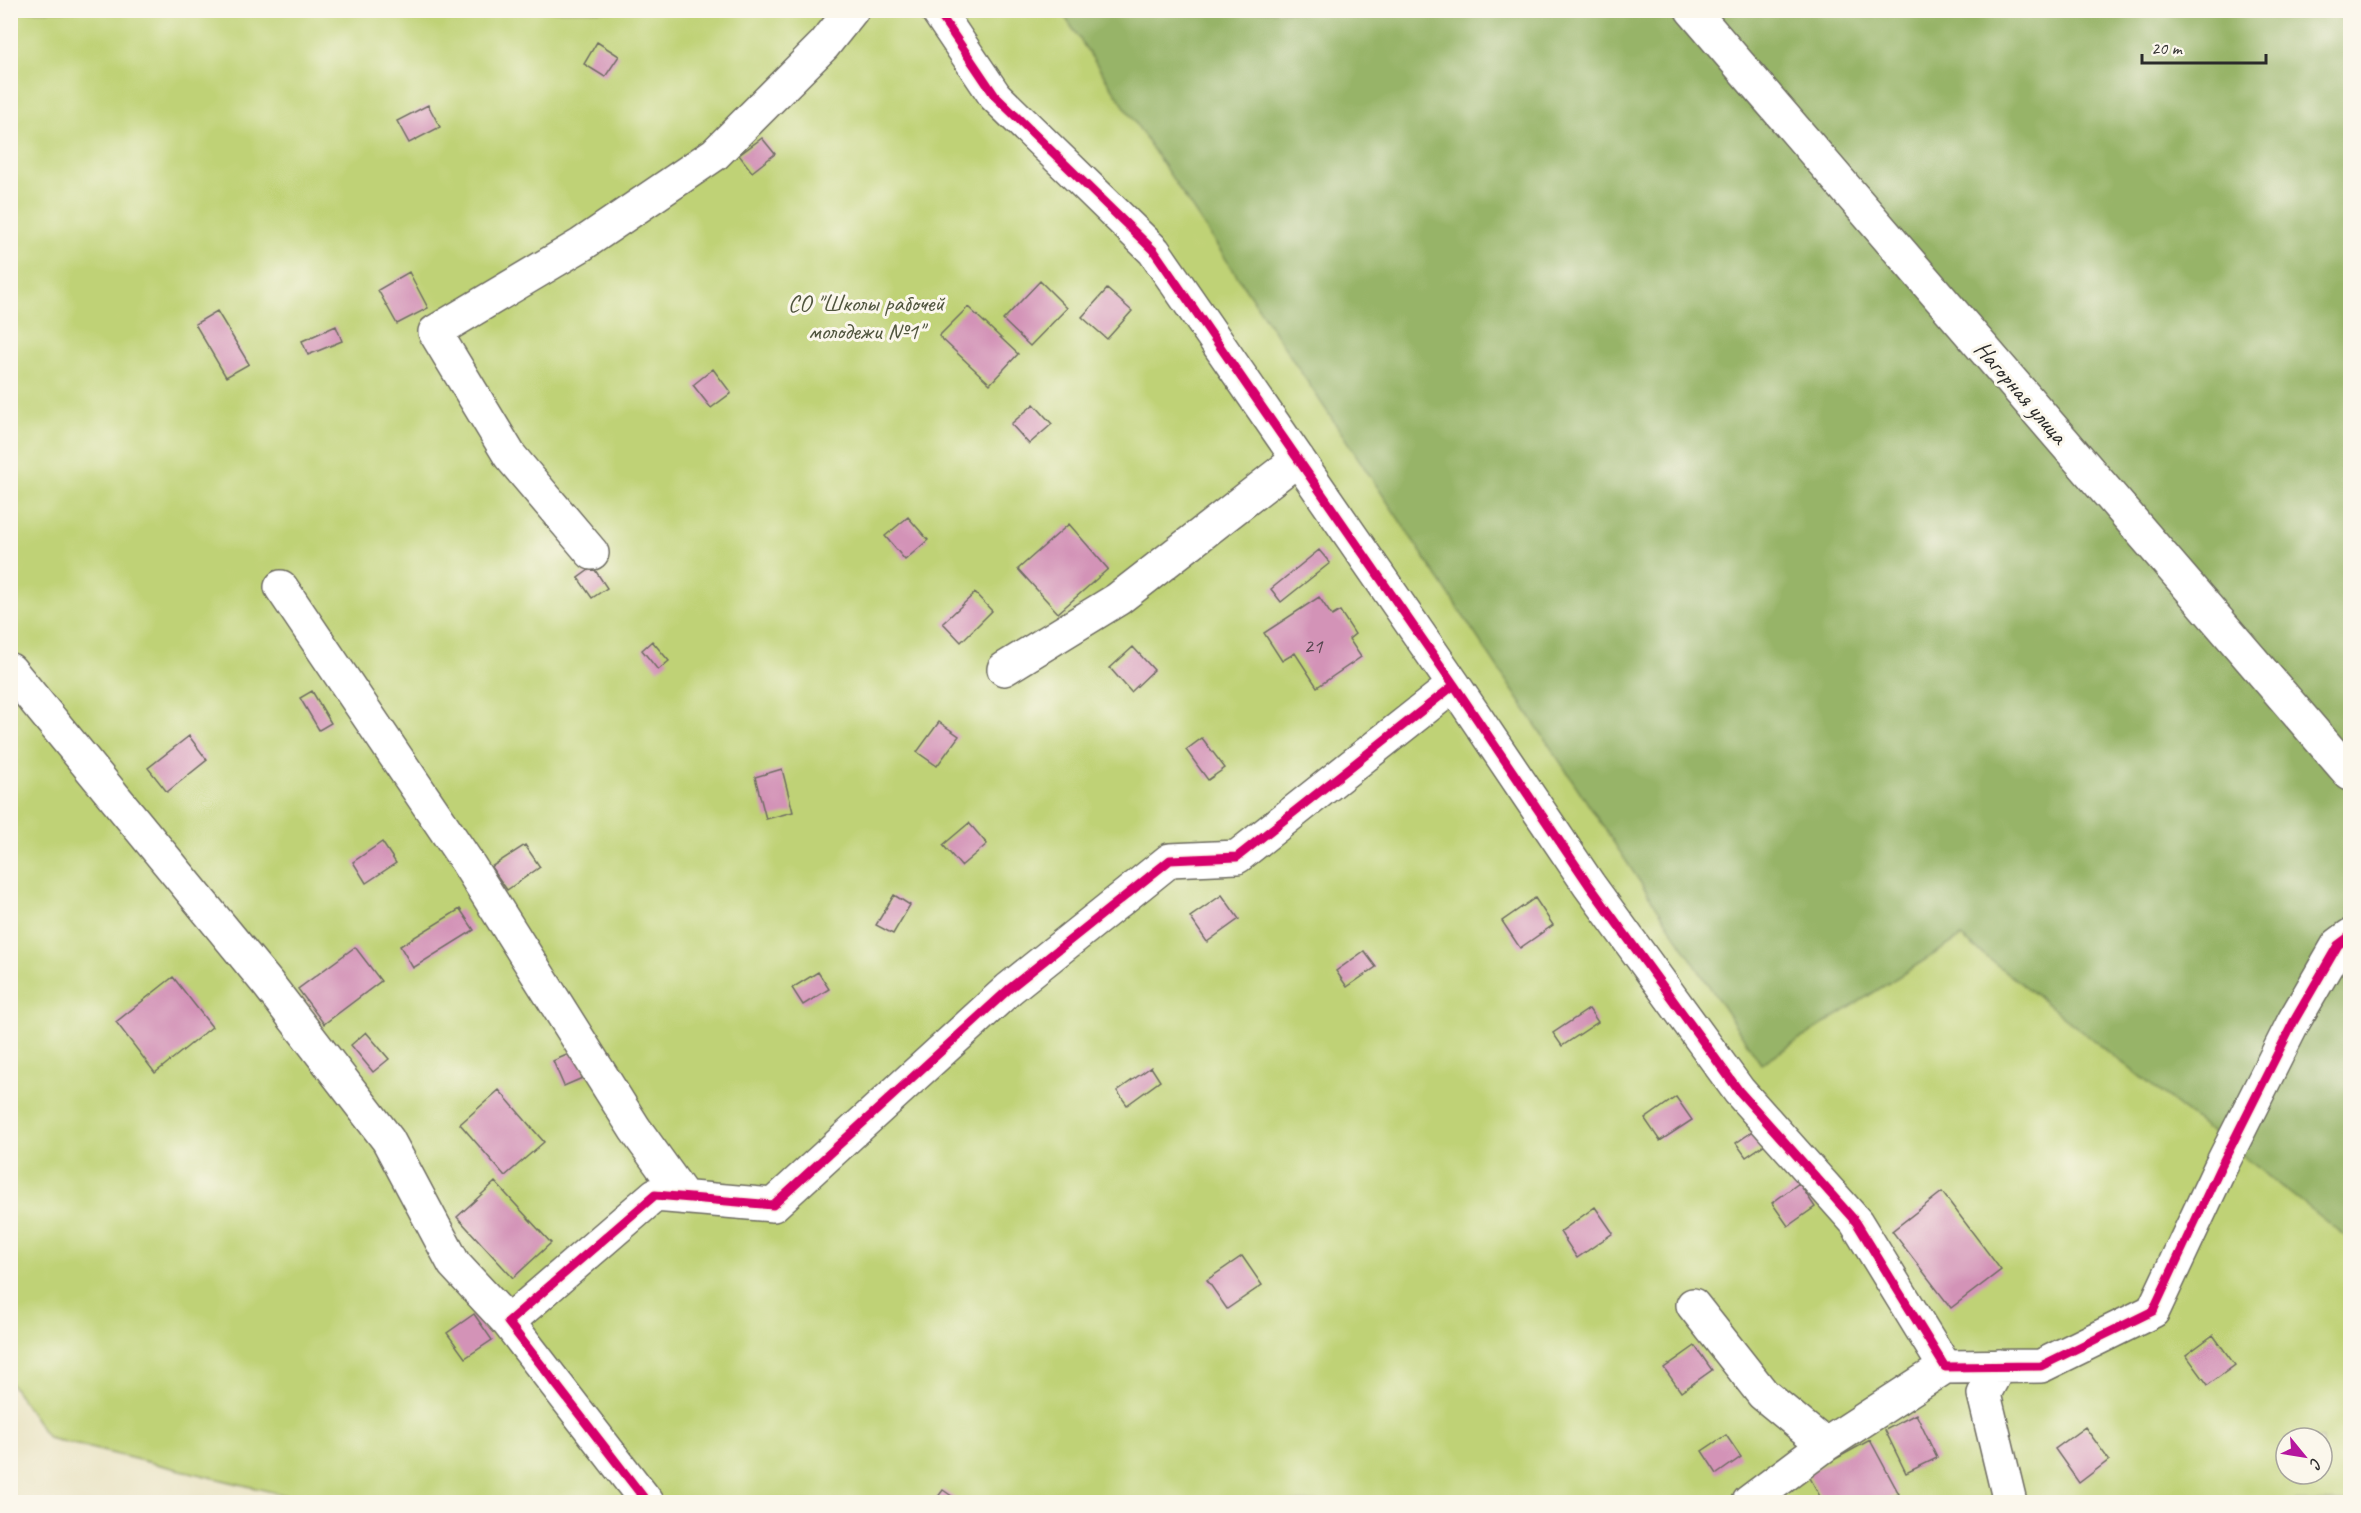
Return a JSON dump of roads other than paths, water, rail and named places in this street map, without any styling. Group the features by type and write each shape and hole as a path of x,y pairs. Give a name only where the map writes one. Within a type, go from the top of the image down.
{"street":[{"path":"592,553 510,456 435,332 581,245 715,154 824,45 852,10"},
{"path":"937,10 995,96 1155,251 1454,685 1588,885 1739,1091 1856,1222 1946,1367"},
{"name":"Нагорная улица","path":"1692,10 2350,774"},
{"path":"1004,669 1118,599 1298,459"},
{"path":"281,587 465,859 635,1129 684,1197"},
{"path":"10,670 268,984 388,1140 454,1264 508,1322 647,1503"},
{"path":"508,1322 655,1195 773,1205 846,1135 1009,990 1170,860 1238,857 1454,685"},
{"path":"1749,1503 1825,1445 1946,1367 2041,1366 2153,1311 2220,1168 2294,1021 2338,945 2350,936"},
{"path":"1693,1305 1763,1394 1825,1445"},
{"path":"1999,1366 1984,1394 2010,1503"}],"park label":[{"name":"СО \"Школы рабочей молодежи №1\"","path":"866,317"}]}
